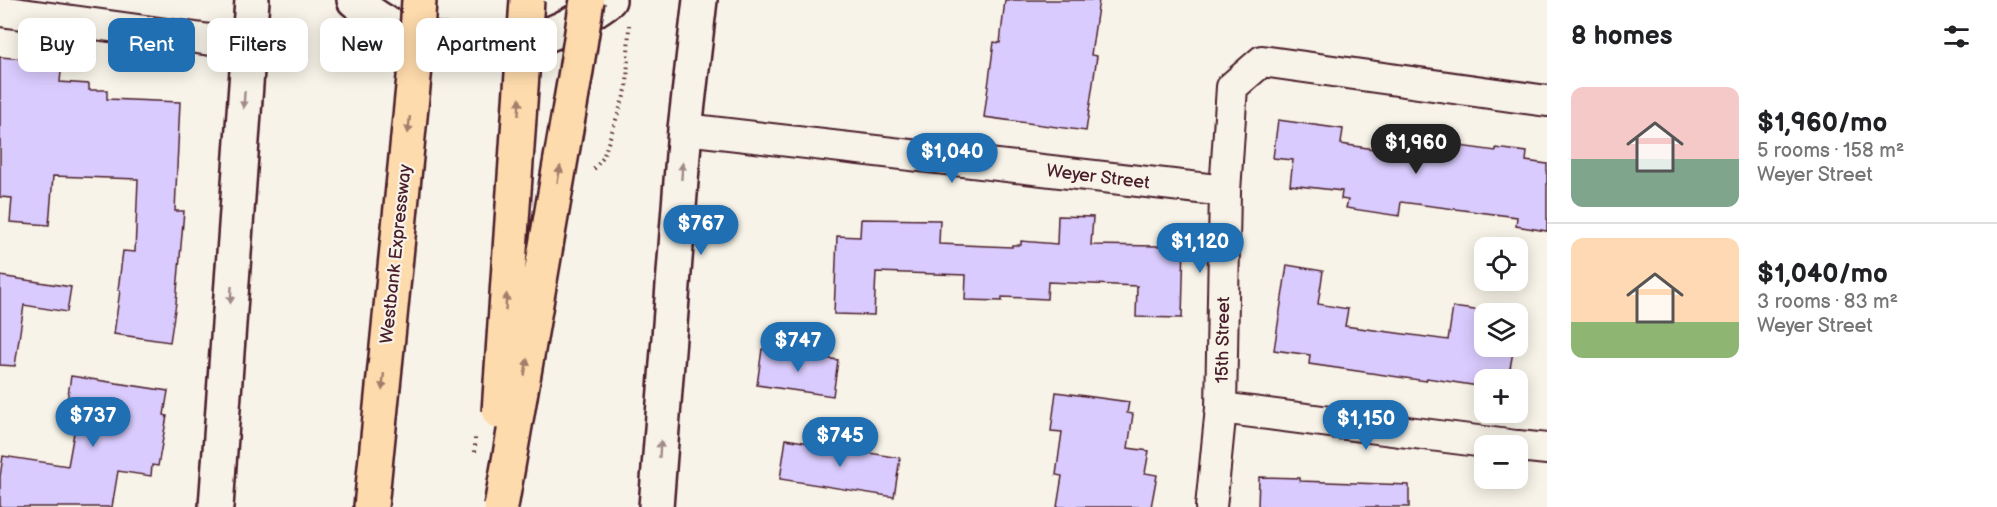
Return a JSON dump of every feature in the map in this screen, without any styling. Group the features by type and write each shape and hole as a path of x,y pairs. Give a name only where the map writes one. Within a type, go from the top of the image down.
{"highway":[{"path":"412,0 415,67"},
{"name":"Westbank Expressway","path":"371,507 415,67 419,0"},
{"path":"493,507 526,0"},
{"path":"501,507 575,77 586,0"}],"main road":[{"path":"250,18 252,0"},
{"path":"354,0 374,16 397,28 429,38 474,43 519,41 541,37 569,26 609,0"},
{"path":"656,507 685,129 700,0"},
{"path":"216,507 246,72"}],"street":[{"path":"0,11 207,39"},
{"name":"15th Street","path":"1211,507 1221,408 1225,191 1232,87 1262,61 1547,101"},
{"name":"Weyer Street","path":"685,129 1225,191"},
{"path":"1221,408 1474,440"},
{"path":"1528,447 1547,449"}],"building":[{"path":"1005,0 1099,0 1091,55 1097,56 1086,131 984,117 994,42 1000,43"},
{"path":"0,57 18,58 18,72 61,72 60,82 89,84 89,90 107,90 107,99 180,102 175,211 184,211 176,303 170,342 114,334 123,251 135,252 138,179 53,176 49,225 10,222 12,198 0,197"},
{"path":"1278,120 1343,129 1341,144 1421,156 1423,141 1496,151 1496,148 1527,152 1526,161 1547,164 1547,231 1516,226 1517,217 1401,202 1399,216 1346,208 1348,200 1341,199 1342,191 1290,185 1293,160 1273,158"},
{"path":"1058,216 1093,217 1091,245 1159,246 1160,243 1184,243 1182,318 1136,317 1137,286 1048,282 1047,299 1002,297 1002,301 965,300 966,275 876,272 874,315 834,314 837,236 860,237 861,219 940,220 939,244 1012,247 1012,245 1021,245 1021,241 1057,244"},
{"path":"1287,265 1323,271 1318,304 1348,309 1345,326 1448,340 1453,307 1474,310 1474,357 1512,357 1510,369 1474,369 1474,385 1427,378 1426,381 1309,364 1310,355 1274,350"},
{"path":"0,276 71,287 67,312 24,305 15,366 0,365"},
{"path":"762,349 838,360 833,396 757,385"},
{"path":"71,376 168,391 164,415 167,416 158,466 152,465 151,476 118,471 112,507 0,507 3,456 68,466 77,416 65,414"},
{"path":"1056,392 1129,402 1127,413 1133,414 1128,448 1149,451 1145,473 1157,475 1151,507 1057,507 1062,476 1056,475 1062,432 1051,431"},
{"path":"786,439 900,458 894,497 780,479"},
{"path":"1259,477 1300,478 1300,481 1409,485 1409,507 1258,507"}]}
